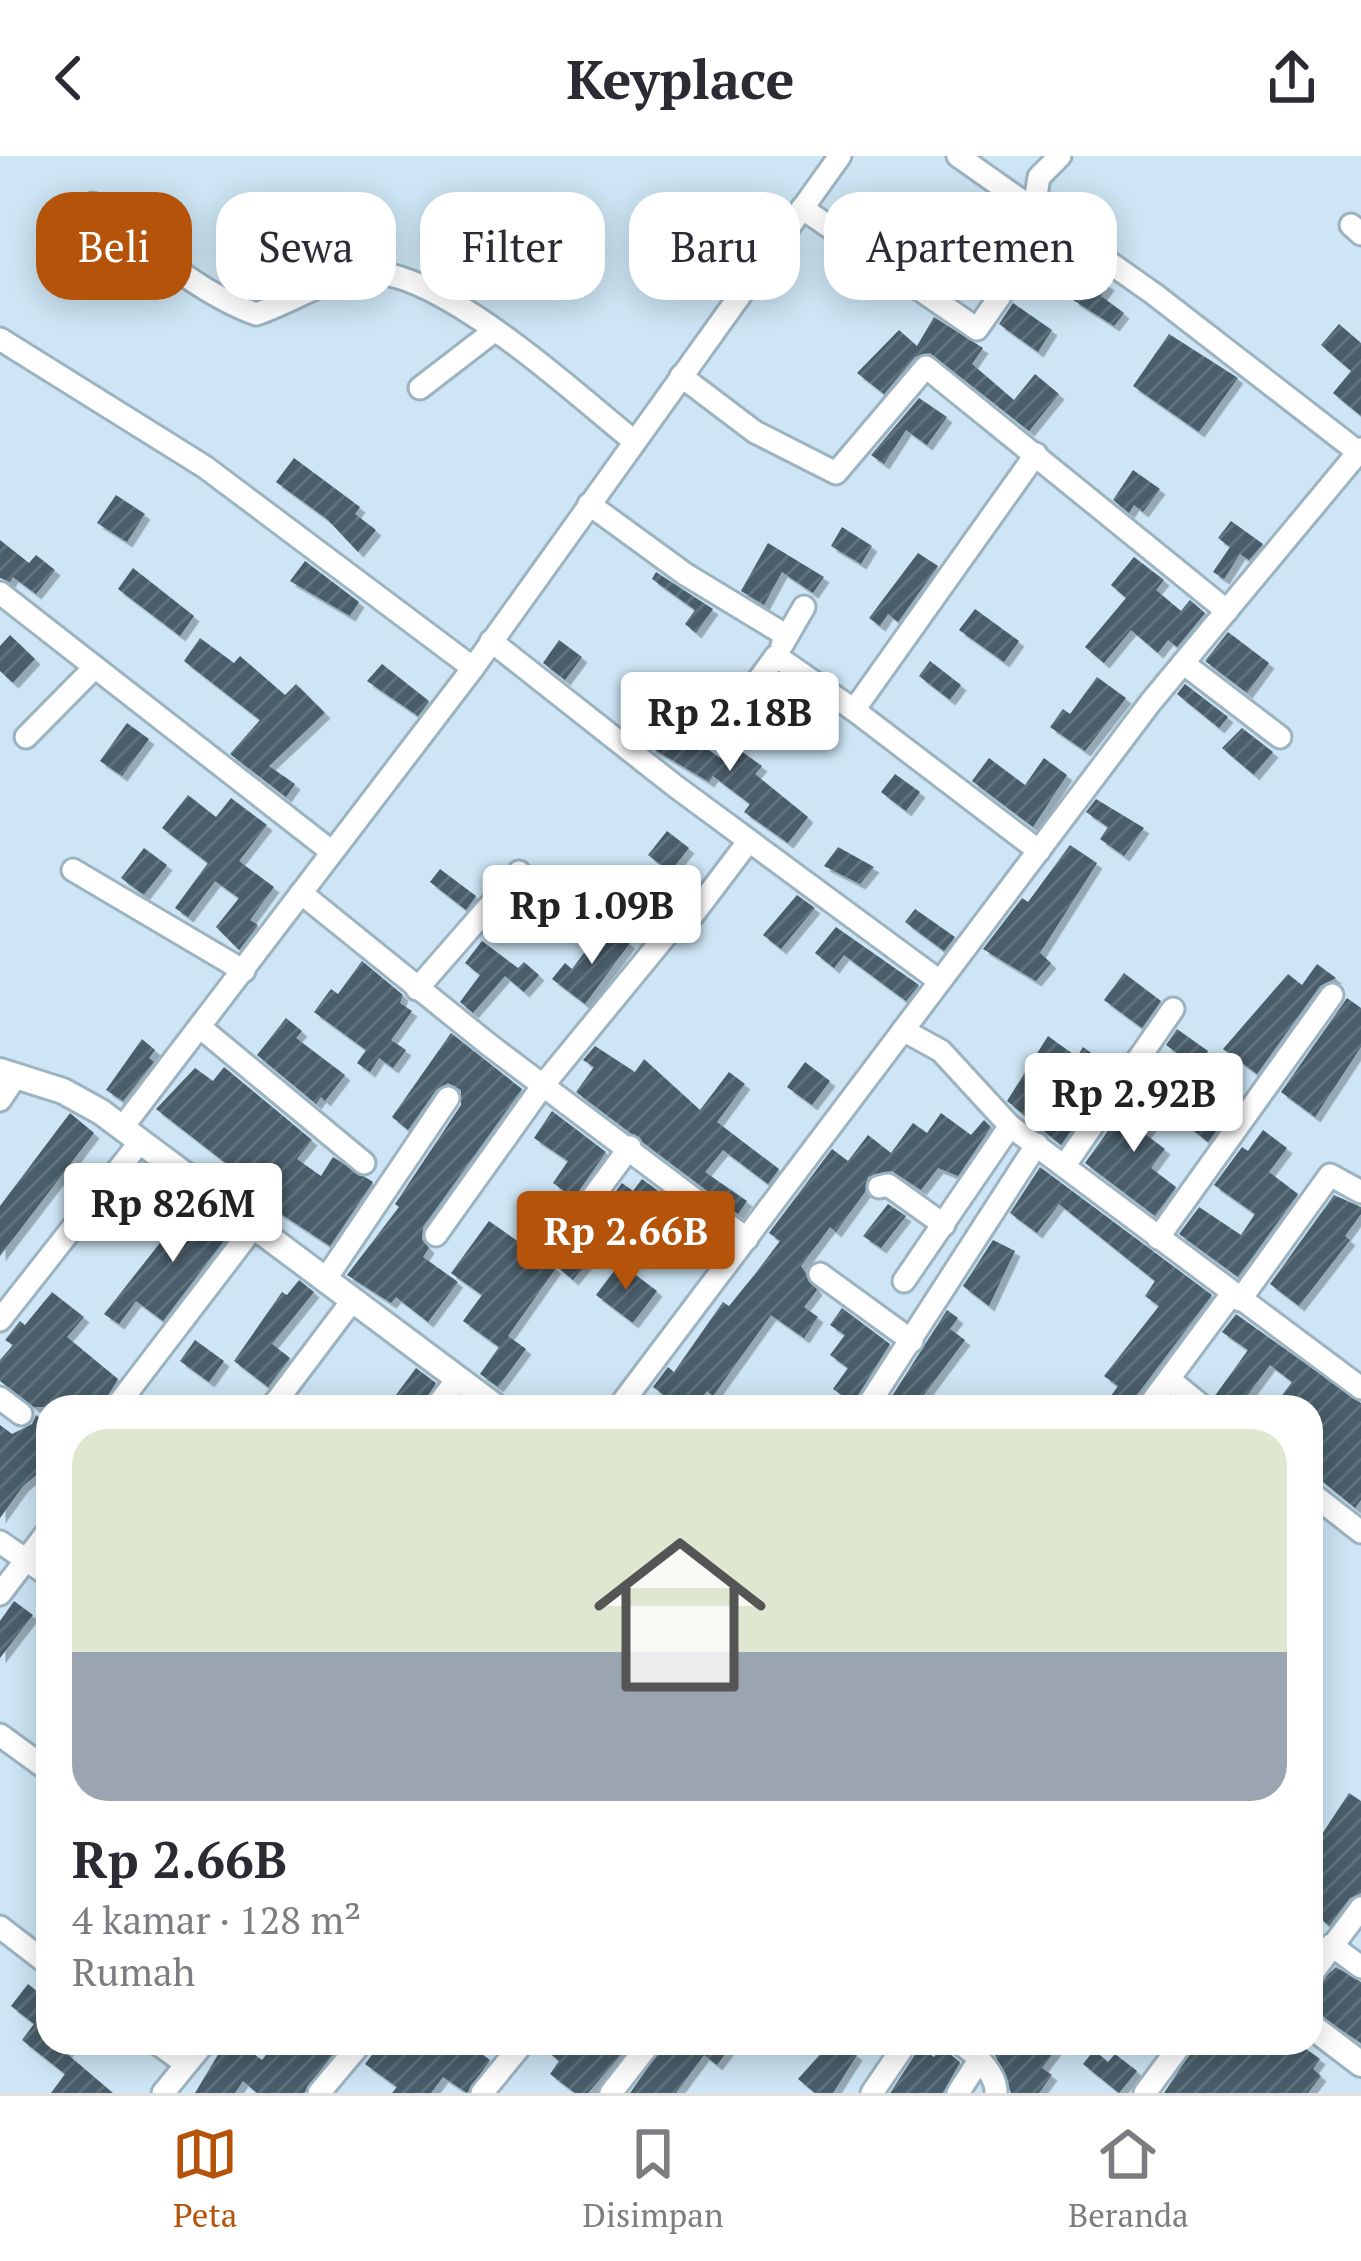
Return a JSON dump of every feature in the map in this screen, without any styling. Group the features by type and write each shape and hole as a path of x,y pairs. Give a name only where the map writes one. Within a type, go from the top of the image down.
{"street":[{"path":"0,1320 201,1028 473,668 840,156"},
{"path":"958,156 1010,192"},
{"path":"1041,192 1039,177 1060,156"},
{"path":"802,208 824,223"},
{"path":"629,1395 938,980 1183,663 1360,450 1117,270"},
{"path":"192,278 256,314 360,273 387,274 440,293 634,441"},
{"path":"935,300 977,329 994,300"},
{"path":"420,388 494,331"},
{"path":"0,339 205,467 473,668"},
{"path":"681,376 755,432 829,473 843,468 926,367 1227,611"},
{"path":"854,710 1036,454"},
{"path":"589,504 781,646 854,710 1040,851"},
{"path":"0,593 332,852"},
{"path":"752,689 805,607"},
{"path":"491,641 748,842 938,980"},
{"path":"1183,663 1280,737"},
{"path":"26,736 95,667"},
{"path":"436,1235 544,1084 676,922 692,916 748,842"},
{"path":"73,870 244,970"},
{"path":"418,989 519,872"},
{"path":"302,892 418,989 747,1238"},
{"path":"1158,1238 1332,995"},
{"path":"1065,1165 1173,1009"},
{"path":"201,1028 364,1162"},
{"path":"903,1030 941,1051 1010,1126 1361,1388"},
{"path":"0,1100 8,1073 63,1091 131,1135 480,1395"},
{"path":"326,1280 448,1098"},
{"path":"904,1281 1010,1126"},
{"path":"875,1395 1037,1144"},
{"path":"561,1240 630,1147"},
{"path":"1157,1395 1330,1175 1361,1192"},
{"path":"879,1187 888,1185 944,1225"},
{"path":"125,1395 253,1228"},
{"path":"820,1274 912,1342"},
{"path":"281,1395 352,1301"},
{"path":"445,1395 458,1378"},
{"path":"1169,1380 1188,1395"},
{"path":"0,1398 21,1414"},
{"path":"1323,1502 1361,1532"},
{"path":"0,1542 36,1567"},
{"path":"0,1594 36,1548"},
{"path":"0,1735 36,1761"},
{"path":"1323,1957 1361,1908"},
{"path":"0,1927 36,1955"},
{"path":"1331,1945 1361,1967"},
{"path":"1323,2035 1361,2065"},
{"path":"174,2055 187,2064"},
{"path":"163,2093 194,2055"},
{"path":"319,2093 351,2055"},
{"path":"482,2093 513,2055"},
{"path":"611,2093 641,2055"},
{"path":"872,2093 898,2055"},
{"path":"958,2093 973,2055"},
{"path":"978,2055 994,2080 996,2093"},
{"path":"1145,2093 1173,2055"}],"building":[{"path":"1073,300 1106,300 1124,313 1114,326"},
{"path":"1013,303 1052,330 1038,352 999,324"},
{"path":"934,317 983,348 972,364 1014,400 1035,374 1059,394 1029,431 930,353 915,357 884,394 857,373 899,330 917,346"},
{"path":"1339,324 1361,343 1361,416 1333,393 1351,371 1321,345"},
{"path":"1169,334 1238,378 1199,432 1133,386"},
{"path":"919,398 947,417 927,445 906,430 884,464 871,455"},
{"path":"294,458 360,507 355,514 376,530 358,552 327,519 276,482"},
{"path":"1133,470 1160,489 1143,512 1134,505 1129,513 1113,500"},
{"path":"116,495 145,514 127,542 97,523"},
{"path":"1231,521 1263,544 1249,560 1240,554 1224,579 1213,572 1230,547 1218,538"},
{"path":"842,527 872,546 861,564 831,546"},
{"path":"0,540 29,563 36,555 55,570 36,594 13,577 10,582 0,578"},
{"path":"768,543 824,577 813,593 782,572 764,605 741,591"},
{"path":"918,553 938,566 898,622 888,614 880,626 869,618"},
{"path":"1134,557 1164,580 1156,590 1181,611 1190,600 1205,613 1177,647 1168,640 1158,653 1131,630 1104,663 1085,647 1126,598 1111,585"},
{"path":"305,561 359,602 350,616 290,581"},
{"path":"133,568 194,616 180,636 118,589"},
{"path":"656,572 713,609 696,633 685,624 695,610 652,579"},
{"path":"975,609 1019,641 1004,662 959,630"},
{"path":"1228,632 1269,663 1247,693 1205,661"},
{"path":"10,635 35,659 13,683 0,671 0,646"},
{"path":"200,638 234,663 240,656 285,695 296,684 325,713 269,766 295,784 286,797 230,754 260,720 184,661"},
{"path":"559,640 582,657 565,680 543,663"},
{"path":"930,661 961,685 950,700 919,676"},
{"path":"382,664 429,701 418,716 367,681"},
{"path":"1097,677 1126,698 1085,751 1050,727 1063,709 1070,714"},
{"path":"1185,684 1228,717 1219,728 1177,694"},
{"path":"702,703 723,719 702,745 730,765 741,751 762,766 755,774 808,817 788,843 744,812 750,804 713,776 709,782 650,747 665,728 676,737"},
{"path":"127,723 149,739 122,776 100,761"},
{"path":"1242,728 1273,752 1254,775 1222,748"},
{"path":"989,758 1025,785 1044,758 1067,775 1033,827 972,781"},
{"path":"895,774 920,792 906,811 881,792"},
{"path":"188,795 216,817 231,798 267,825 239,861 274,887 250,920 258,925 239,950 216,927 239,898 215,881 188,917 175,908 208,863 162,828"},
{"path":"1096,799 1144,828 1124,856 1100,839 1108,827 1086,812"},
{"path":"667,831 689,848 670,872 648,855"},
{"path":"1070,845 1097,863 1040,953 1051,963 1036,981 983,949 1022,898 1028,902"},
{"path":"838,847 874,867 860,884 824,866"},
{"path":"144,848 167,865 144,895 121,878"},
{"path":"440,869 476,896 466,910 430,882"},
{"path":"620,872 667,904 656,920 609,888"},
{"path":"797,895 815,908 781,949 763,935"},
{"path":"915,909 955,937 944,951 905,922"},
{"path":"836,927 919,985 906,1001 844,955 834,968 815,953"},
{"path":"609,928 630,943 585,1004 552,979 565,963 572,969 584,953 588,956"},
{"path":"482,941 518,968 524,962 539,975 524,992 505,976 473,1013 460,1002 480,975 465,963"},
{"path":"362,961 403,995 400,1003 412,1011 391,1040 406,1050 393,1068 379,1058 370,1072 357,1063 366,1050 314,1012 331,989 338,994"},
{"path":"1317,964 1336,978 1320,986 1257,1074 1223,1049 1288,974 1302,985"},
{"path":"1124,973 1161,1001 1142,1028 1104,1000"},
{"path":"1347,998 1361,1008 1361,1047 1315,1117 1281,1092"},
{"path":"286,1018 302,1031 296,1038 345,1075 325,1101 321,1097 316,1104 257,1055"},
{"path":"1177,1029 1208,1051 1196,1067 1166,1045"},
{"path":"451,1033 522,1089 423,1227 422,1240 429,1248 423,1257 458,1282 428,1322 396,1297 391,1303 347,1275 399,1207 395,1204 461,1105 461,1090 448,1083 436,1090 408,1130 392,1117"},
{"path":"1048,1036 1077,1057 1083,1047 1097,1057 1086,1074 1102,1085 1089,1104 1081,1098 1064,1120 1074,1126 1061,1145 1007,1101"},
{"path":"142,1039 155,1050 149,1058 154,1062 123,1101 106,1090"},
{"path":"595,1046 635,1072 644,1059 700,1110 729,1072 745,1084 717,1122 779,1169 768,1184 723,1150 705,1172 747,1201 738,1214 576,1092 594,1067 583,1060"},
{"path":"805,1062 830,1081 812,1105 787,1087"},
{"path":"224,1067 312,1140 297,1159 321,1176 333,1157 373,1182 330,1246 266,1204 271,1198 156,1109 195,1068 213,1081"},
{"path":"1230,1085 1243,1094 1208,1142 1178,1118 1198,1092 1216,1106"},
{"path":"1138,1089 1164,1108 1145,1134 1165,1149 1151,1168 1176,1187 1155,1216 1085,1163"},
{"path":"552,1111 606,1152 574,1198 553,1183 568,1161 534,1138"},
{"path":"70,1113 94,1133 0,1256 0,1206"},
{"path":"941,1113 971,1135 984,1120 991,1127 958,1176 938,1168 921,1190 892,1171 868,1177 865,1192 836,1232 830,1227 801,1266 817,1290 804,1307 818,1317 804,1338 771,1315 714,1395 707,1391 704,1395 664,1395 653,1387 668,1367 674,1372 723,1302 729,1306 780,1241 769,1233 832,1149 848,1161 868,1135 891,1153 913,1123 927,1133"},
{"path":"1263,1130 1287,1148 1269,1172 1298,1194 1238,1277 1179,1234 1199,1207 1241,1235 1255,1214 1214,1185 1242,1147 1248,1151"},
{"path":"1040,1167 1212,1295 1137,1395 1112,1395 1118,1386 1104,1376 1159,1306 1145,1296 1155,1281 1059,1204 1037,1233 1010,1213"},
{"path":"642,1179 664,1195 649,1215 635,1204 621,1224 602,1210 622,1183 633,1191"},
{"path":"133,1180 147,1190 123,1224 109,1214"},
{"path":"1334,1195 1361,1207 1361,1214 1345,1236 1350,1240 1299,1306 1270,1284"},
{"path":"193,1201 232,1230 163,1321 136,1301 119,1324 104,1314"},
{"path":"888,1204 906,1216 881,1248 863,1236"},
{"path":"489,1221 556,1268 508,1336 526,1349 498,1387 480,1374 499,1347 463,1321 482,1295 451,1273"},
{"path":"580,1240 595,1253 573,1280 554,1264"},
{"path":"993,1240 1015,1251 989,1306 963,1286"},
{"path":"620,1263 657,1291 633,1323 596,1295"},
{"path":"299,1280 314,1292 272,1344 290,1358 268,1387 234,1361 282,1292 287,1295"},
{"path":"52,1292 84,1317 67,1337 118,1379 108,1395 36,1395 34,1407 0,1381 0,1360 13,1345 5,1340 20,1321 25,1325"},
{"path":"842,1308 890,1344 858,1395 842,1395 833,1389 848,1368 830,1355 845,1335 830,1325"},
{"path":"947,1310 958,1318 950,1329 965,1340 924,1395 893,1395"},
{"path":"1236,1314 1361,1403 1361,1500 1355,1508 1323,1482 1323,1395 1282,1395 1292,1382 1270,1365 1248,1395 1215,1395 1248,1350 1222,1332"},
{"path":"195,1340 224,1361 209,1382 180,1361"},
{"path":"416,1368 436,1383 428,1395 396,1395"},
{"path":"36,1415 36,1475 0,1518 0,1425 12,1434 32,1424"},
{"path":"14,1601 33,1615 0,1658 0,1621"},
{"path":"1349,1793 1361,1801 1361,1893 1350,1898 1329,1926 1323,1921 1323,1833"},
{"path":"1336,1967 1361,1982 1361,2043 1323,2018 1323,1979"},
{"path":"28,1984 36,1990 36,2051 22,2040 34,2024 11,2006"},
{"path":"41,2055 68,2055 113,2093 51,2093 65,2074"},
{"path":"218,2055 255,2055 262,2060 266,2055 332,2055 304,2093 257,2093 243,2081 235,2093 195,2093"},
{"path":"372,2055 483,2055 490,2060 467,2093 443,2077 431,2093 392,2093 397,2087 365,2064"},
{"path":"552,2055 621,2055 588,2093 575,2093 550,2074 559,2061"},
{"path":"657,2055 704,2055 676,2093 630,2093"},
{"path":"704,2055 724,2055 717,2065"},
{"path":"819,2055 857,2055 833,2093 815,2093 798,2079"},
{"path":"915,2055 951,2055 960,2062 943,2093 890,2093"},
{"path":"995,2055 1052,2055 1042,2068 1052,2075 1039,2093 1011,2093"},
{"path":"1090,2055 1108,2062 1116,2055 1137,2071 1119,2093 1083,2064"},
{"path":"1189,2055 1314,2055 1320,2059 1313,2069 1321,2076 1308,2093 1164,2093"}]}
